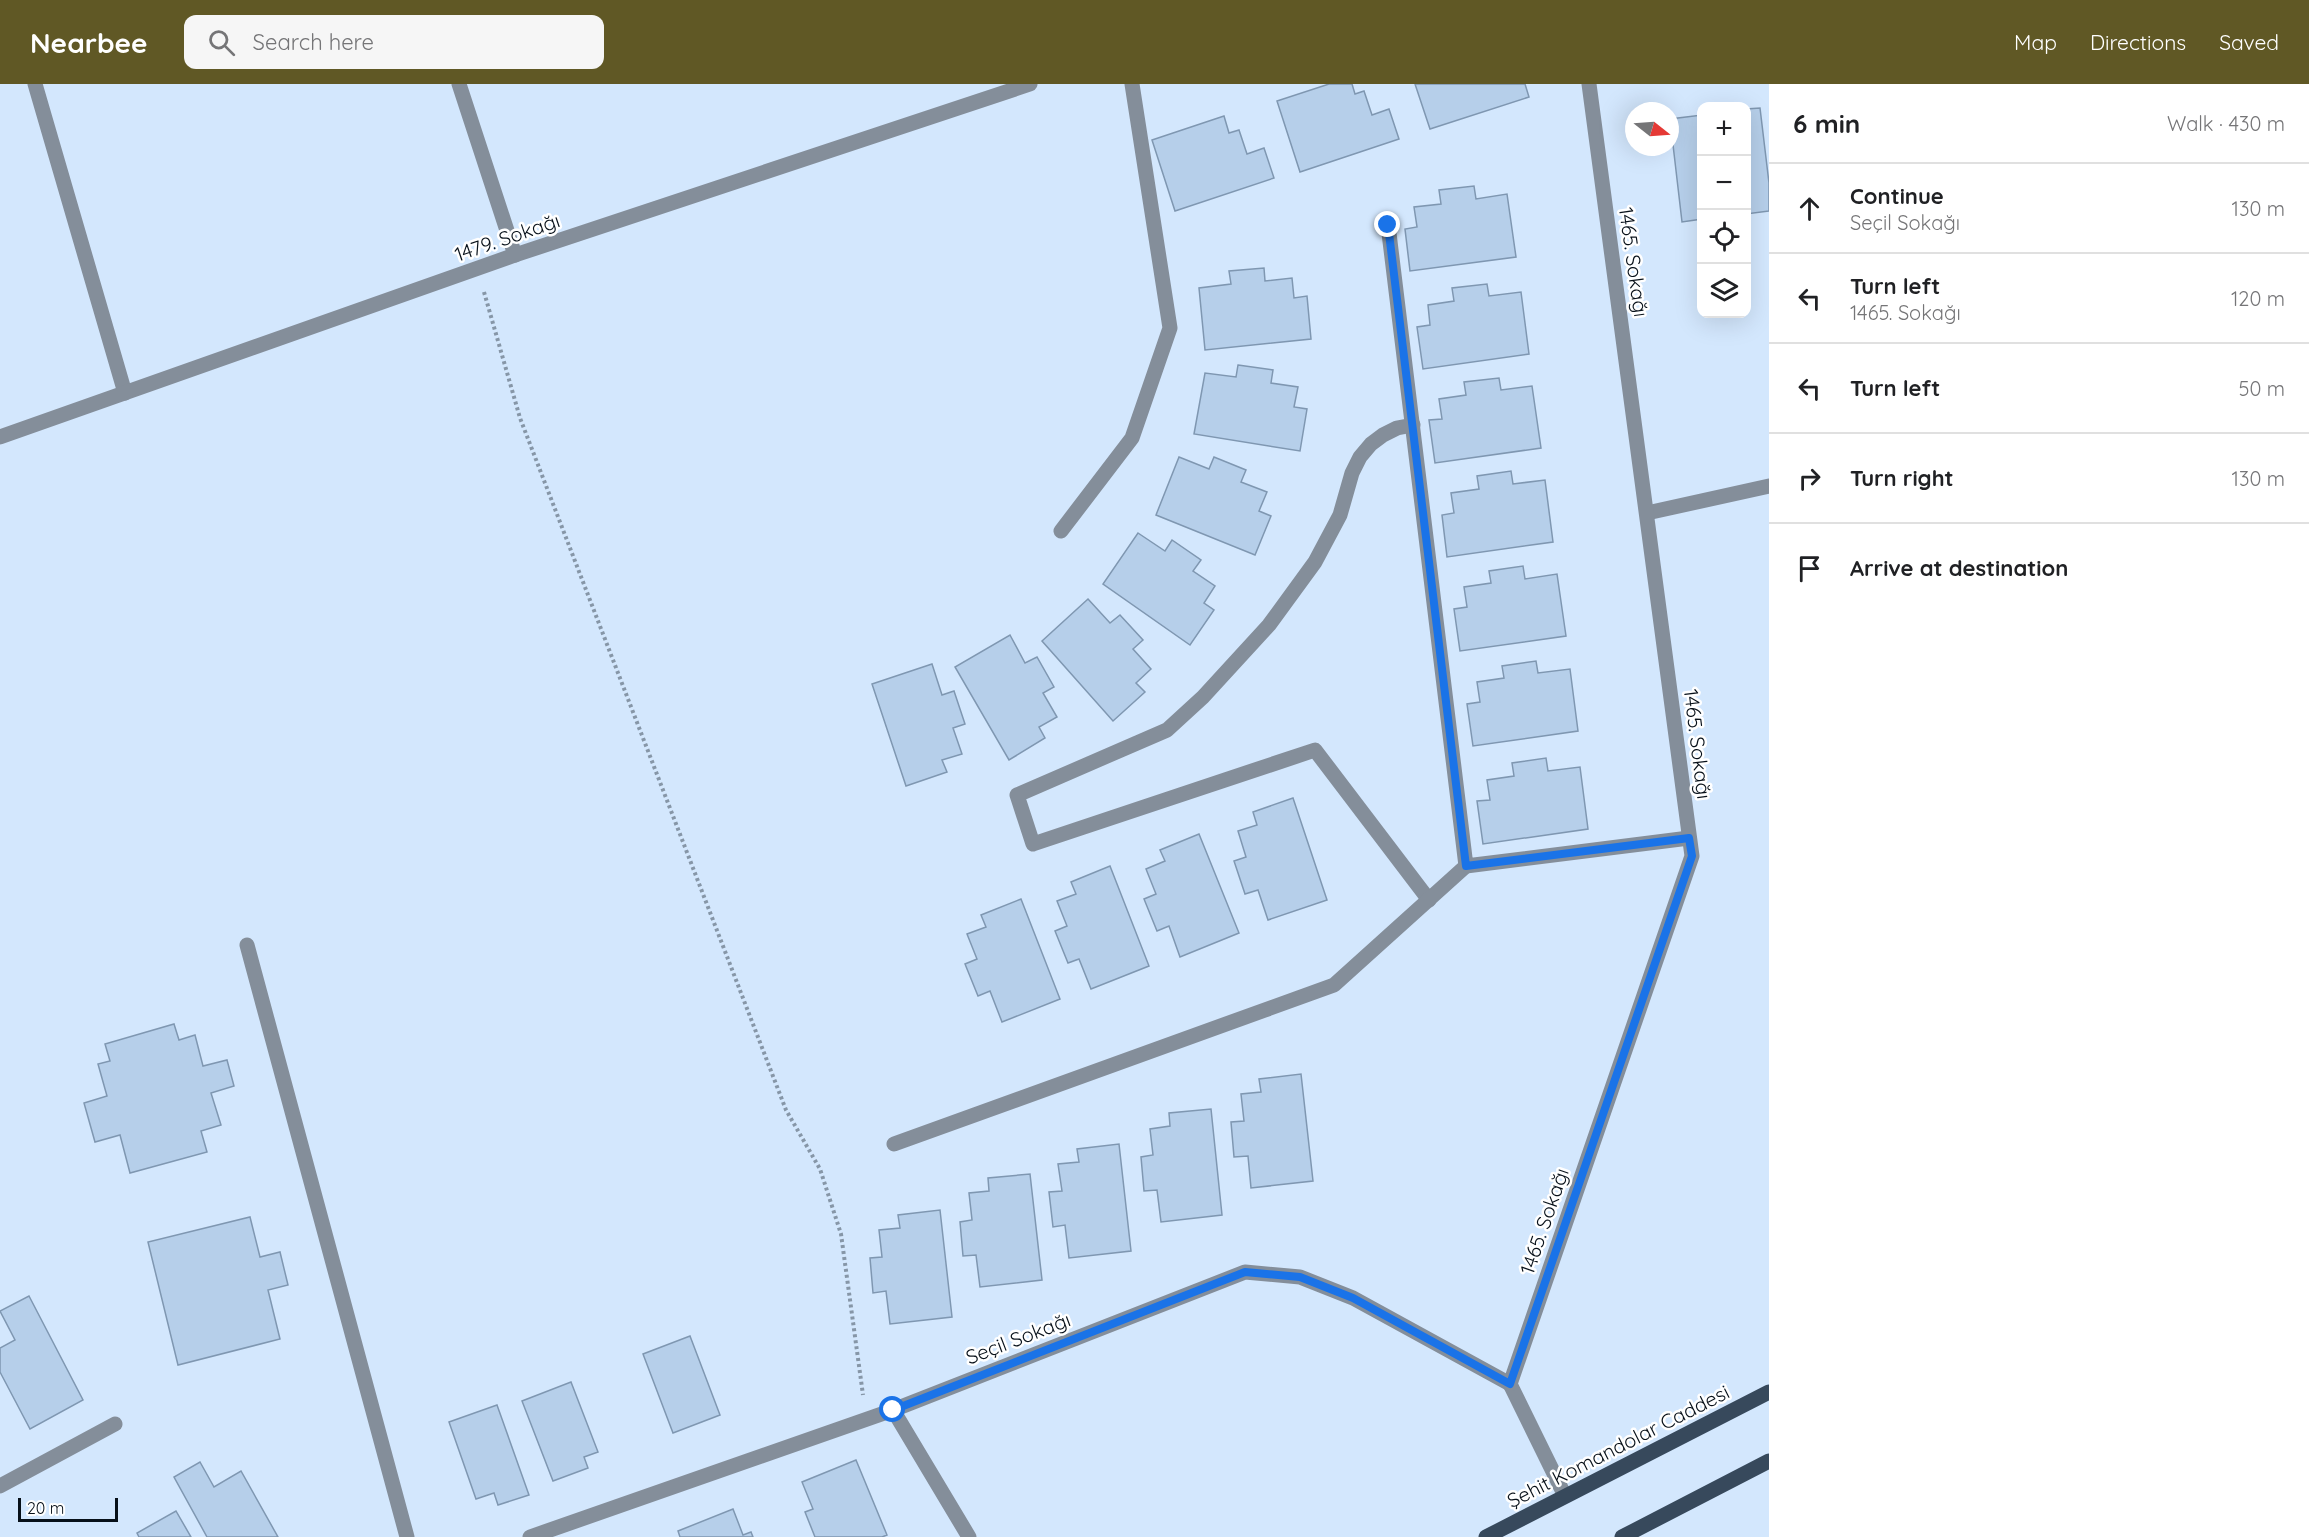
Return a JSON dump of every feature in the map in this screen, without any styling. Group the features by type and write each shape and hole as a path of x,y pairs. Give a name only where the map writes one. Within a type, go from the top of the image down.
{"main road":[{"name":"Şehit Komandolar Caddesi","path":"1486,1537 1769,1392"},
{"path":"1622,1537 1769,1461"}],"street":[{"path":"34,84 125,393"},
{"path":"459,84 515,255"},
{"name":"1479. Sokağı","path":"0,437 515,255 1030,84"},
{"path":"1061,531 1132,438 1170,328 1132,84"},
{"name":"1465. Sokağı","path":"1510,1384 1692,856 1589,84"},
{"path":"1388,225 1466,866"},
{"path":"1413,425 1397,428 1383,435 1360,457 1352,473 1340,515 1315,562 1269,625 1203,697 1167,730 1017,795 1033,844 1315,750 1429,900"},
{"path":"1647,513 1769,486"},
{"path":"894,1144 1334,985 1466,866 1689,838"},
{"path":"247,945 407,1537"},
{"name":"Seçil Sokağı","path":"530,1537 893,1410 1245,1272 1300,1277 1353,1298 1510,1384"},
{"path":"1510,1384 1565,1496"},
{"path":"893,1410 969,1537"},
{"path":"0,1486 115,1424"}],"path":[{"path":"478,268 519,418 786,1110 820,1168 841,1234 866,1419"}],"building":[{"path":"1329,84 1352,84 1355,94 1364,91 1372,115 1389,109 1399,139 1300,172 1277,101"},
{"path":"1415,84 1525,84 1529,97 1430,129"},
{"path":"1760,108 1769,183 1769,211 1751,213 1751,156 1751,109"},
{"path":"1224,116 1229,133 1239,130 1247,154 1264,148 1274,178 1175,211 1152,140"},
{"path":"1697,116 1697,220 1682,222 1674,156 1679,156 1679,118"},
{"path":"1474,186 1476,199 1507,194 1516,257 1410,271 1405,229 1417,227 1414,207 1441,204 1439,190"},
{"path":"1264,268 1265,281 1292,278 1294,298 1307,296 1311,339 1205,350 1199,288 1231,284 1229,271"},
{"path":"1487,284 1489,296 1521,292 1529,354 1423,369 1417,327 1430,325 1428,305 1454,301 1452,288"},
{"path":"1238,365 1273,370 1271,383 1298,387 1294,407 1307,409 1300,451 1194,434 1205,373 1236,377"},
{"path":"1499,378 1501,390 1532,386 1541,448 1435,463 1429,420 1442,419 1439,399 1466,395 1464,382"},
{"path":"1179,457 1209,469 1214,457 1246,470 1241,482 1267,492 1259,511 1271,516 1255,555 1156,515"},
{"path":"1511,471 1513,484 1545,480 1553,542 1447,557 1442,515 1454,513 1451,493 1479,489 1477,476"},
{"path":"1138,533 1165,551 1172,540 1201,560 1193,571 1215,586 1204,603 1214,610 1190,645 1103,584"},
{"path":"1523,566 1525,579 1557,574 1566,636 1460,651 1454,609 1467,607 1464,587 1491,583 1489,571"},
{"path":"1088,599 1110,623 1120,615 1143,640 1133,649 1151,669 1136,683 1145,692 1113,721 1042,641"},
{"path":"1010,635 1025,663 1037,657 1054,687 1043,693 1057,717 1039,727 1045,738 1009,760 955,667"},
{"path":"1536,661 1538,673 1570,669 1578,731 1473,746 1467,704 1480,702 1477,682 1504,678 1502,666"},
{"path":"932,664 942,695 954,691 965,724 953,728 962,754 942,760 947,772 906,786 872,684"},
{"path":"1546,758 1548,771 1580,767 1588,829 1483,844 1477,801 1490,800 1487,780 1514,776 1512,763"},
{"path":"1293,798 1327,900 1268,920 1258,890 1245,894 1234,861 1246,857 1238,831 1257,825 1253,812"},
{"path":"1199,834 1239,933 1180,957 1169,926 1157,931 1144,899 1156,894 1146,869 1165,861 1160,850"},
{"path":"1110,866 1149,966 1091,989 1079,959 1068,963 1055,931 1067,926 1057,901 1076,894 1071,882"},
{"path":"1021,899 1060,999 1002,1022 990,991 978,996 965,964 977,959 967,934 986,927 981,915"},
{"path":"174,1024 179,1040 195,1035 203,1066 227,1060 234,1086 211,1093 221,1125 201,1131 207,1152 130,1173 120,1135 95,1142 84,1103 107,1096 98,1064 110,1061 105,1044"},
{"path":"1301,1074 1313,1181 1251,1188 1248,1156 1234,1157 1231,1122 1244,1121 1241,1094 1261,1092 1259,1079"},
{"path":"1211,1109 1222,1215 1161,1222 1157,1190 1144,1191 1141,1157 1153,1155 1150,1129 1170,1126 1169,1113"},
{"path":"1119,1144 1131,1251 1069,1258 1065,1225 1053,1227 1049,1192 1062,1191 1058,1164 1079,1162 1077,1149"},
{"path":"1030,1174 1042,1280 980,1287 976,1255 963,1256 960,1222 972,1220 969,1193 989,1191 988,1178"},
{"path":"940,1210 952,1317 890,1324 886,1291 873,1293 870,1258 882,1257 879,1230 900,1228 898,1215"},
{"path":"250,1217 260,1257 280,1252 288,1285 268,1290 280,1339 178,1365 148,1242"},
{"path":"29,1296 83,1400 30,1429 0,1372 0,1348 15,1340 0,1311"},
{"path":"690,1336 720,1415 673,1433 643,1354"},
{"path":"571,1382 598,1452 584,1457 588,1468 553,1481 522,1401"},
{"path":"497,1405 529,1495 498,1505 494,1493 476,1499 449,1422"},
{"path":"856,1460 887,1535 882,1537 815,1537 805,1512 813,1509 802,1482"},
{"path":"200,1462 214,1487 241,1471 278,1537 207,1537 174,1477"},
{"path":"733,1509 743,1535 751,1532 753,1537 680,1537 678,1531"},
{"path":"176,1511 191,1537 139,1537 137,1533"}],"route":[{"path":"893,1410 1245,1272 1300,1277 1353,1298 1510,1384 1692,856 1689,838 1466,866 1388,225"}]}
